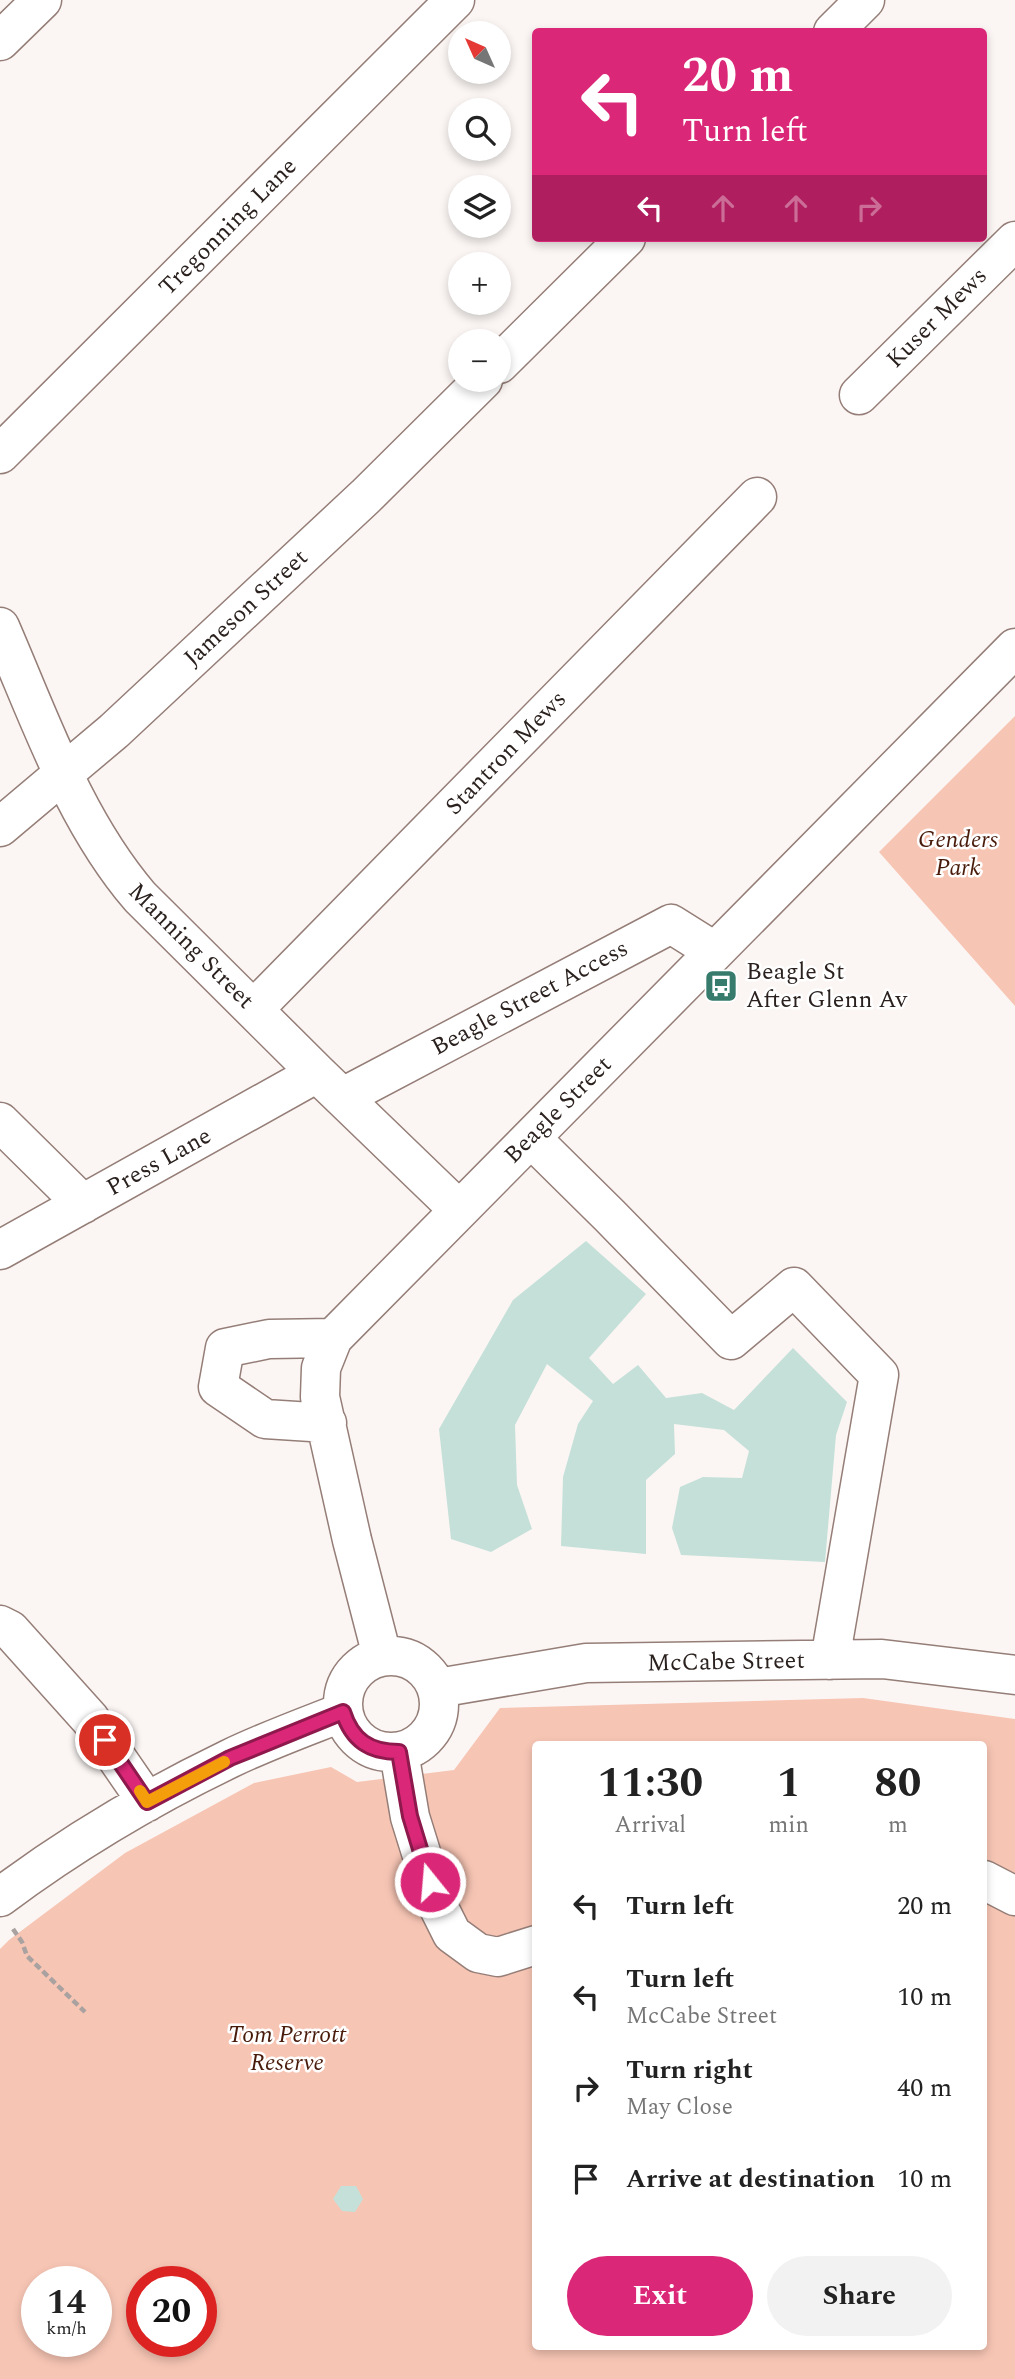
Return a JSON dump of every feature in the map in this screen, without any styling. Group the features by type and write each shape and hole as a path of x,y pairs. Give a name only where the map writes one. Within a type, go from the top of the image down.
{"street":[{"path":"0,41 42,0"},
{"name":"Tregonning Lane","path":"0,454 455,0"},
{"path":"837,28 865,0"},
{"name":"Kuser Mews","path":"859,395 1015,241"},
{"path":"511,352 622,242"},
{"name":"Jameson Street","path":"0,827 114,731 346,515 471,392"},
{"name":"Stantron Mews","path":"254,1009 757,497"},
{"name":"Manning Street","path":"0,627 64,772 96,837 117,870 140,897 459,1210"},
{"name":"Beagle Street","path":"382,1656 352,1540 320,1397 321,1368 333,1338 1015,648"},
{"name":"Beagle Street Access","path":"330,1085 671,923 714,951"},
{"name":"Press Lane","path":"0,1250 83,1204 330,1085"},
{"path":"0,1122 83,1204"},
{"path":"531,1138 731,1340 794,1287 879,1375 830,1660"},
{"path":"327,1423 265,1419 218,1387 225,1348 269,1339 333,1338"},
{"path":"0,1625 10,1630 90,1719 147,1802"},
{"path":"382,1656 410,1658 432,1676 438,1688 440,1705 428,1736 415,1747 399,1752 369,1748 356,1739 343,1712 343,1696 356,1670 368,1661 382,1656"},
{"name":"McCabe Street","path":"438,1688 586,1663 882,1659 1015,1675"},
{"path":"3,1908 38,1870 147,1802 230,1758 343,1712"},
{"path":"399,1752 410,1816 437,1904 452,1934 478,1953 498,1957 532,1946"},
{"path":"987,1882 1015,1896"}],"path":[{"path":"3,1908 27,1956 85,2012"}],"green space":[{"name":"Genders Park","path":"1015,716 1015,1006 879,852"},
{"name":"Tom Perrott Reserve","path":"863,1698 1015,1719 1015,2379 0,2379 0,1949 125,1853 254,1783 331,1767 357,1782 454,1770 500,1708"}],"building":[{"path":"586,1241 646,1294 589,1358 613,1384 638,1365 666,1398 702,1393 734,1410 793,1348 847,1402 836,1435 825,1562 681,1555 672,1528 680,1487 703,1477 742,1478 749,1451 724,1430 674,1424 675,1454 646,1480 646,1554 561,1546 563,1477 578,1424 593,1401 547,1364 515,1425 517,1485 532,1529 491,1552 451,1539 439,1429 513,1300"},
{"path":"341,2186 356,2186 363,2199 355,2212 342,2211 333,2199"}],"slow traffic":[{"path":"140,1791 147,1802 224,1762"}],"place":[{"name":"Beagle St After Glenn Av","path":"721,986"}],"route":[{"path":"105,1740 147,1802 230,1758 343,1712 356,1739 369,1748 399,1752 410,1816 430,1882"}]}
